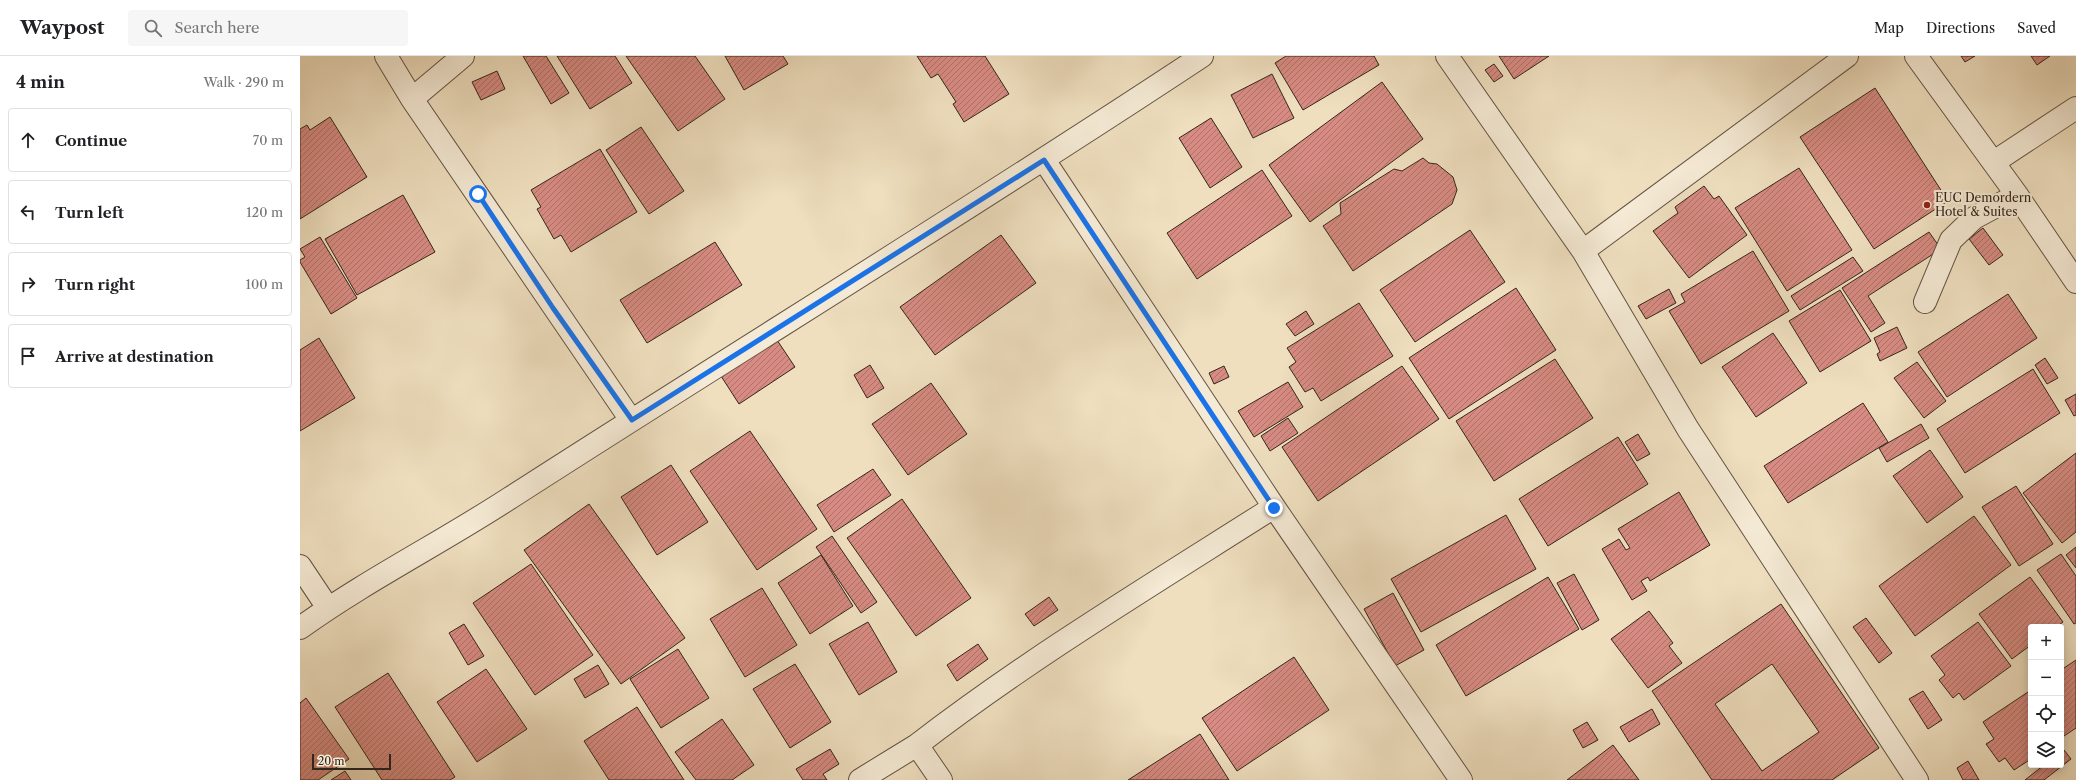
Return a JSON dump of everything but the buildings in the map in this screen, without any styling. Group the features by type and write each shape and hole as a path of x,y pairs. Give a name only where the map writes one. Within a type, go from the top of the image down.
{"street":[{"path":"386,56 412,99 632,420"},
{"path":"412,99 463,56"},
{"path":"300,628 328,608 506,501 1044,160 1202,56"},
{"path":"1447,56 1583,251 1688,429 1917,780"},
{"path":"1583,251 1847,56"},
{"path":"1916,56 1994,162 2076,282"},
{"path":"1994,162 2076,108"},
{"path":"1044,160 1274,508 1461,780"},
{"path":"1925,302 1951,240 1974,218 2017,195"},
{"path":"860,780 917,745 968,705 1021,669 1274,508"},
{"path":"300,566 328,608"},
{"path":"917,745 941,780"}],"place":[{"name":"EUC Demordern Hotel & Suites","path":"1927,205"}],"route":[{"path":"478,194 553,308 632,420 1044,160 1274,508"}]}
